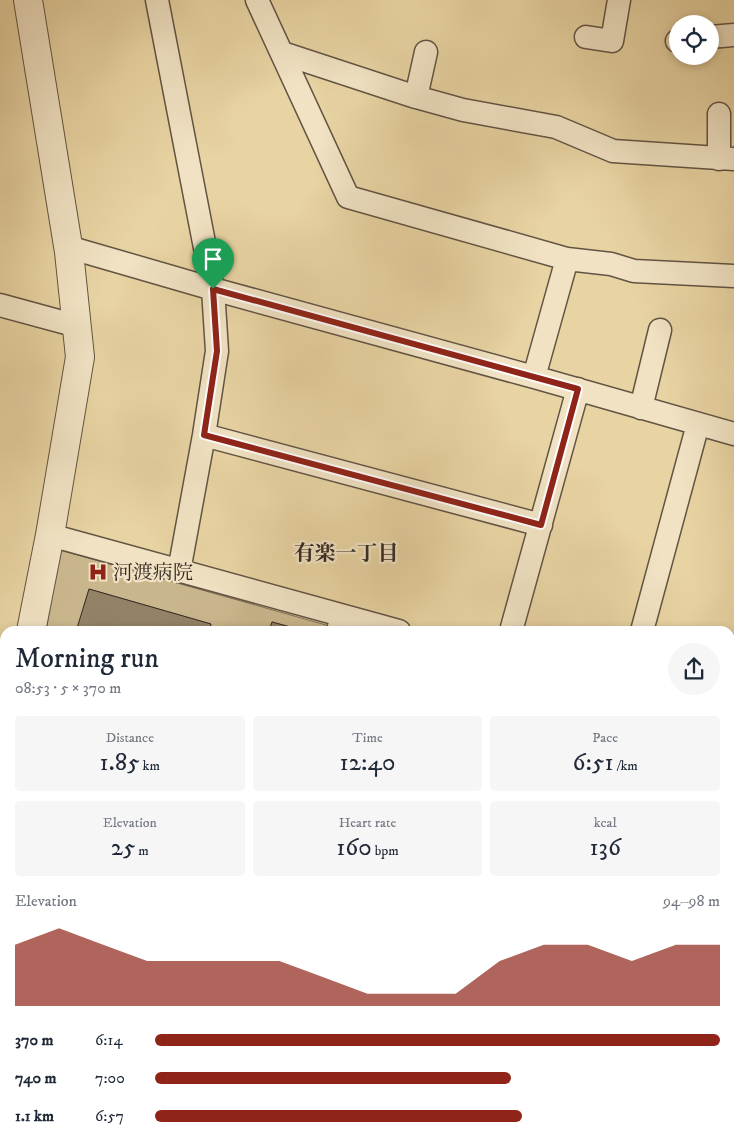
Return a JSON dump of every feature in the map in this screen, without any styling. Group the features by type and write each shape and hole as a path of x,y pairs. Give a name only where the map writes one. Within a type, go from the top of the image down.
{"street":[{"path":"28,0 68,247 80,357 50,535 31,626"},
{"path":"157,0 213,289 217,351 179,572"},
{"path":"257,0 348,197 567,260 611,264 634,271 734,276"},
{"path":"586,38 612,41 618,0"},
{"path":"719,36 734,35"},
{"path":"416,97 426,52"},
{"path":"282,53 416,97 463,110 556,127 613,151 727,159 719,114"},
{"path":"68,247 734,434"},
{"path":"534,377 567,260"},
{"path":"0,305 77,326"},
{"path":"641,408 660,330"},
{"path":"512,626 578,389"},
{"path":"643,626 698,424"},
{"path":"204,435 541,525"},
{"path":"50,535 179,572 334,623 358,626"}],"shaded area":[{"name":"河渡病院","path":"60,550 326,625 287,626 272,622 271,626 210,626 211,624 89,589 79,626 47,626"}],"building":[{"name":"河渡病院","path":"89,589 211,624 210,626 78,626"},
{"path":"272,622 287,626 271,626"}],"place":[{"name":"河渡病院","path":"98,572"}],"district":[{"name":"有楽一丁目","path":"346,553"}],"route":[{"path":"213,289 578,389 541,525 204,435 217,351 213,289"}]}
